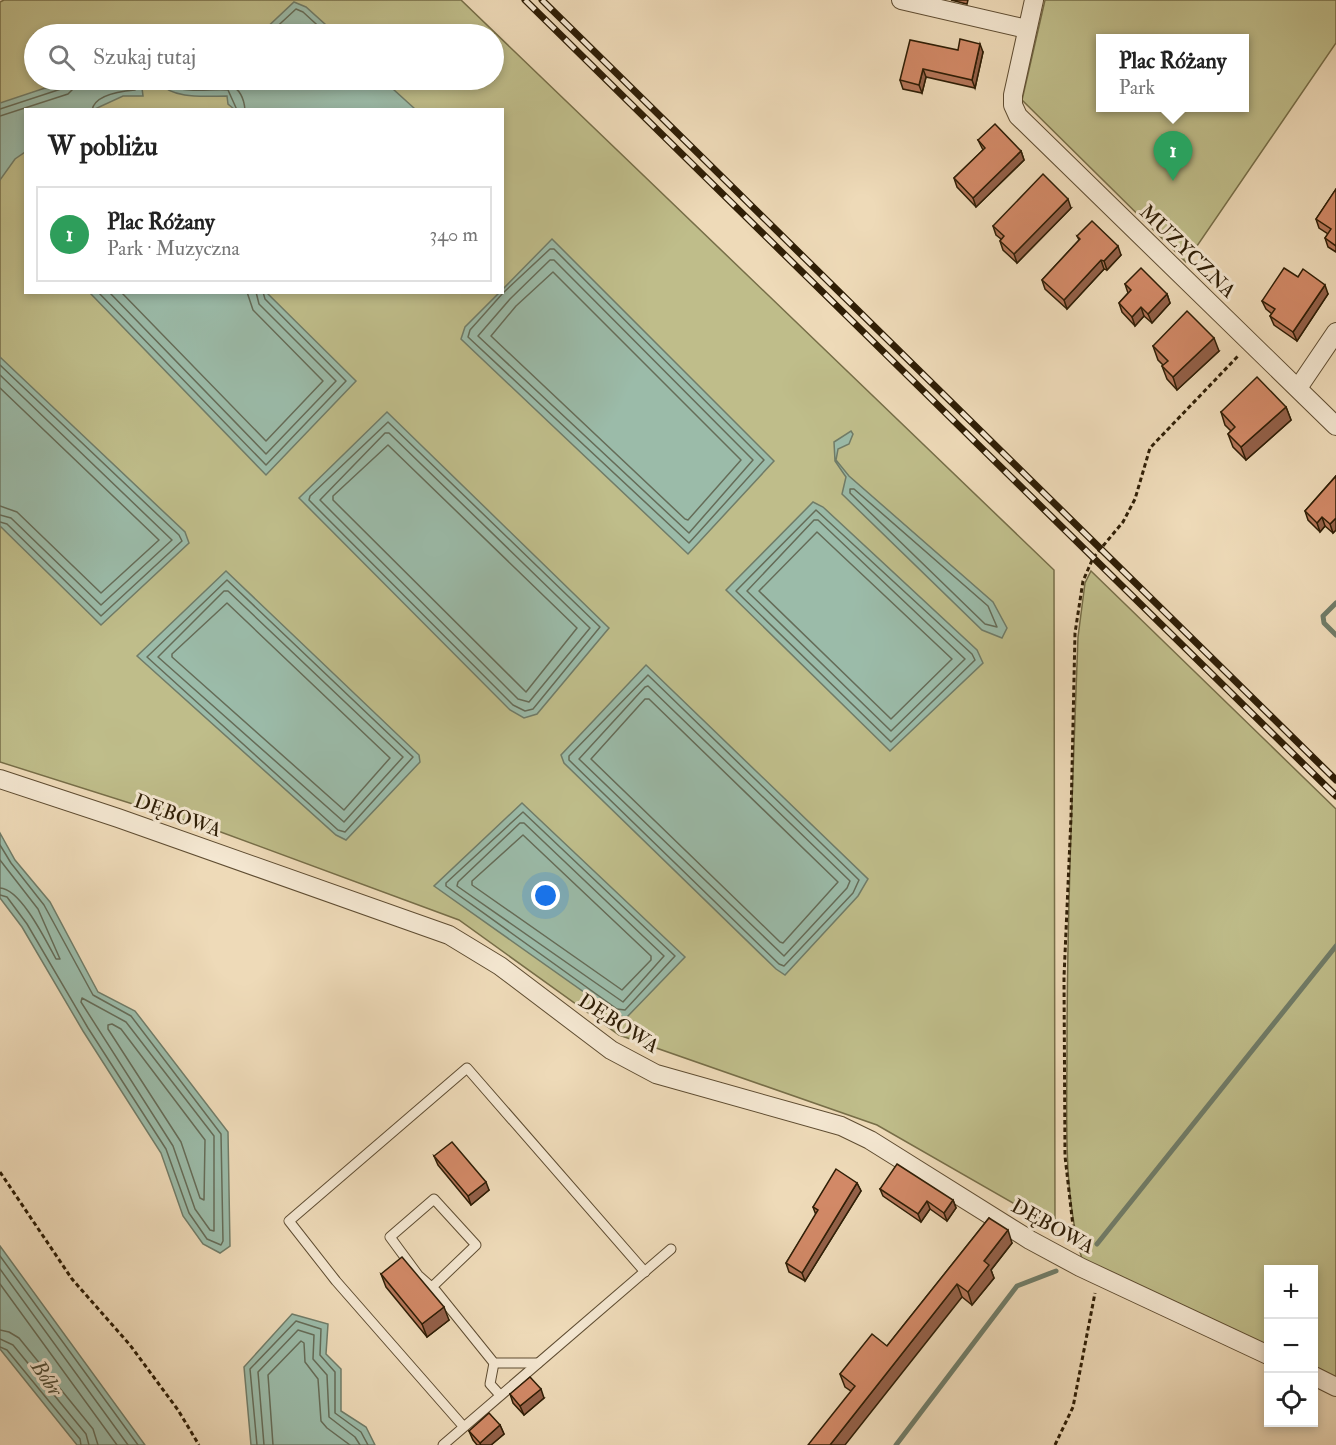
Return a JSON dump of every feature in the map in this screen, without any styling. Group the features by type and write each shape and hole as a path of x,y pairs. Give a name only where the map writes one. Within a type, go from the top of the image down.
{"street":[{"path":"901,0 1027,29 1034,0"},
{"name":"MUZYCZNA","path":"1027,29 1013,105 1018,116 1336,426"},
{"path":"1298,388 1336,332"},
{"name":"DĘBOWA","path":"0,779 118,818 449,935 500,966 611,1050 656,1074 841,1126 870,1140 1030,1240 1080,1267 1264,1353"},
{"path":"1318,1378 1336,1387"}],"lane":[{"path":"463,1426 336,1281 289,1221 468,1068 645,1272"},
{"path":"432,1287 476,1245 434,1199 390,1237 418,1275 432,1287 494,1363 490,1384 500,1395"},
{"path":"443,1445 671,1249"},
{"path":"494,1363 538,1363"}],"path":[{"path":"1080,1267 1065,1156 1064,977 1071,817 1075,633 1083,581 1093,558 1123,522 1135,499 1150,448 1251,343"},
{"path":"0,1172 72,1279 130,1345 199,1445"},
{"path":"1055,1445 1073,1407 1100,1277"}],"shaded area":[{"path":"4,0 461,0 486,24 24,24 24,90 504,90 504,41 1054,570 1055,1227 877,1125 619,1035 459,920 218,831 0,762 0,2"},
{"path":"1045,0 1336,0 1336,43 1186,262 1022,100"},
{"path":"1091,571 1336,809 1336,1378 1318,1369 1318,1265 1264,1265 1264,1344 1082,1259 1072,1208 1067,1156 1067,999 1078,637 1085,583"}],"water":[{"path":"294,2 306,7 325,24 271,24"},
{"path":"39,90 142,90 143,96 123,96 97,108 24,108 24,153 15,159 0,180 0,103"},
{"path":"168,90 394,90 414,108 233,108 228,104 227,96 200,96"},
{"path":"552,239 774,461 688,554 461,339 465,327 498,294 504,294 504,288"},
{"path":"91,294 268,294 356,381 266,475"},
{"path":"0,357 185,532 189,543 101,625 0,526"},
{"path":"387,412 609,628 537,714 524,718 510,710 299,498"},
{"path":"851,431 853,434 849,444 838,449 836,460 849,476 993,602 1007,628 1002,638 982,630 842,494 846,477 835,461 834,442"},
{"path":"813,502 823,507 977,650 983,663 890,751 726,590"},
{"path":"226,571 419,755 420,762 346,840 336,835 137,656"},
{"path":"646,665 868,879 858,896 785,975 776,969 564,763 561,755"},
{"path":"522,803 685,957 626,1018 615,1014 434,886"},
{"path":"0,833 15,860 50,902 98,992 135,1011 228,1132 230,1246 220,1253 203,1244 183,1216 161,1153 83,1031 22,927 0,898"},
{"name":"Bóbr","path":"0,1246 145,1445 77,1445 0,1349"},
{"path":"292,1314 328,1324 326,1354 341,1369 341,1411 366,1427 375,1445 251,1445 244,1367"}],"building":[{"path":"960,39 980,44 972,80 923,69 919,85 900,80 910,40 958,50"},
{"path":"995,124 1021,151 973,198 954,178 985,148 978,140"},
{"path":"1043,174 1068,199 1014,254 1000,241 1004,236 993,226"},
{"path":"1336,189 1336,246 1325,238 1331,229 1316,219"},
{"path":"1092,221 1118,246 1104,261 1101,260 1064,300 1042,280 1080,239 1077,236"},
{"path":"1141,268 1167,294 1148,314 1141,307 1132,317 1119,303 1131,290 1125,284"},
{"path":"1284,268 1298,277 1303,269 1325,285 1293,332 1270,316 1275,309 1262,301"},
{"path":"1187,311 1214,338 1173,377 1162,366 1168,361 1153,346"},
{"path":"1257,377 1286,407 1241,447 1228,434 1235,427 1221,412"},
{"path":"1336,476 1336,518 1330,524 1322,517 1317,523 1305,511"},
{"path":"452,1142 486,1182 468,1196 434,1156"},
{"path":"897,1164 953,1200 944,1213 927,1201 918,1214 880,1189"},
{"path":"836,1169 857,1183 802,1273 786,1263 818,1210 813,1207"},
{"path":"989,1218 1008,1230 984,1261 989,1265 968,1292 957,1284 830,1445 808,1445 855,1386 840,1374 872,1334 887,1346"},
{"path":"402,1257 444,1307 422,1324 381,1274"},
{"path":"530,1377 541,1389 520,1406 510,1394"},
{"path":"489,1413 500,1425 480,1443 469,1431"}],"waterway":[{"path":"1336,603 1323,616 1324,623 1336,635"},
{"path":"1097,1244 1336,946"},
{"path":"896,1445 1017,1286 1056,1271"}],"railway":[{"path":"525,0 1336,796"},
{"path":"542,0 1336,780"}],"place":[{"name":"Plac Różany","path":"1173,181"}]}
